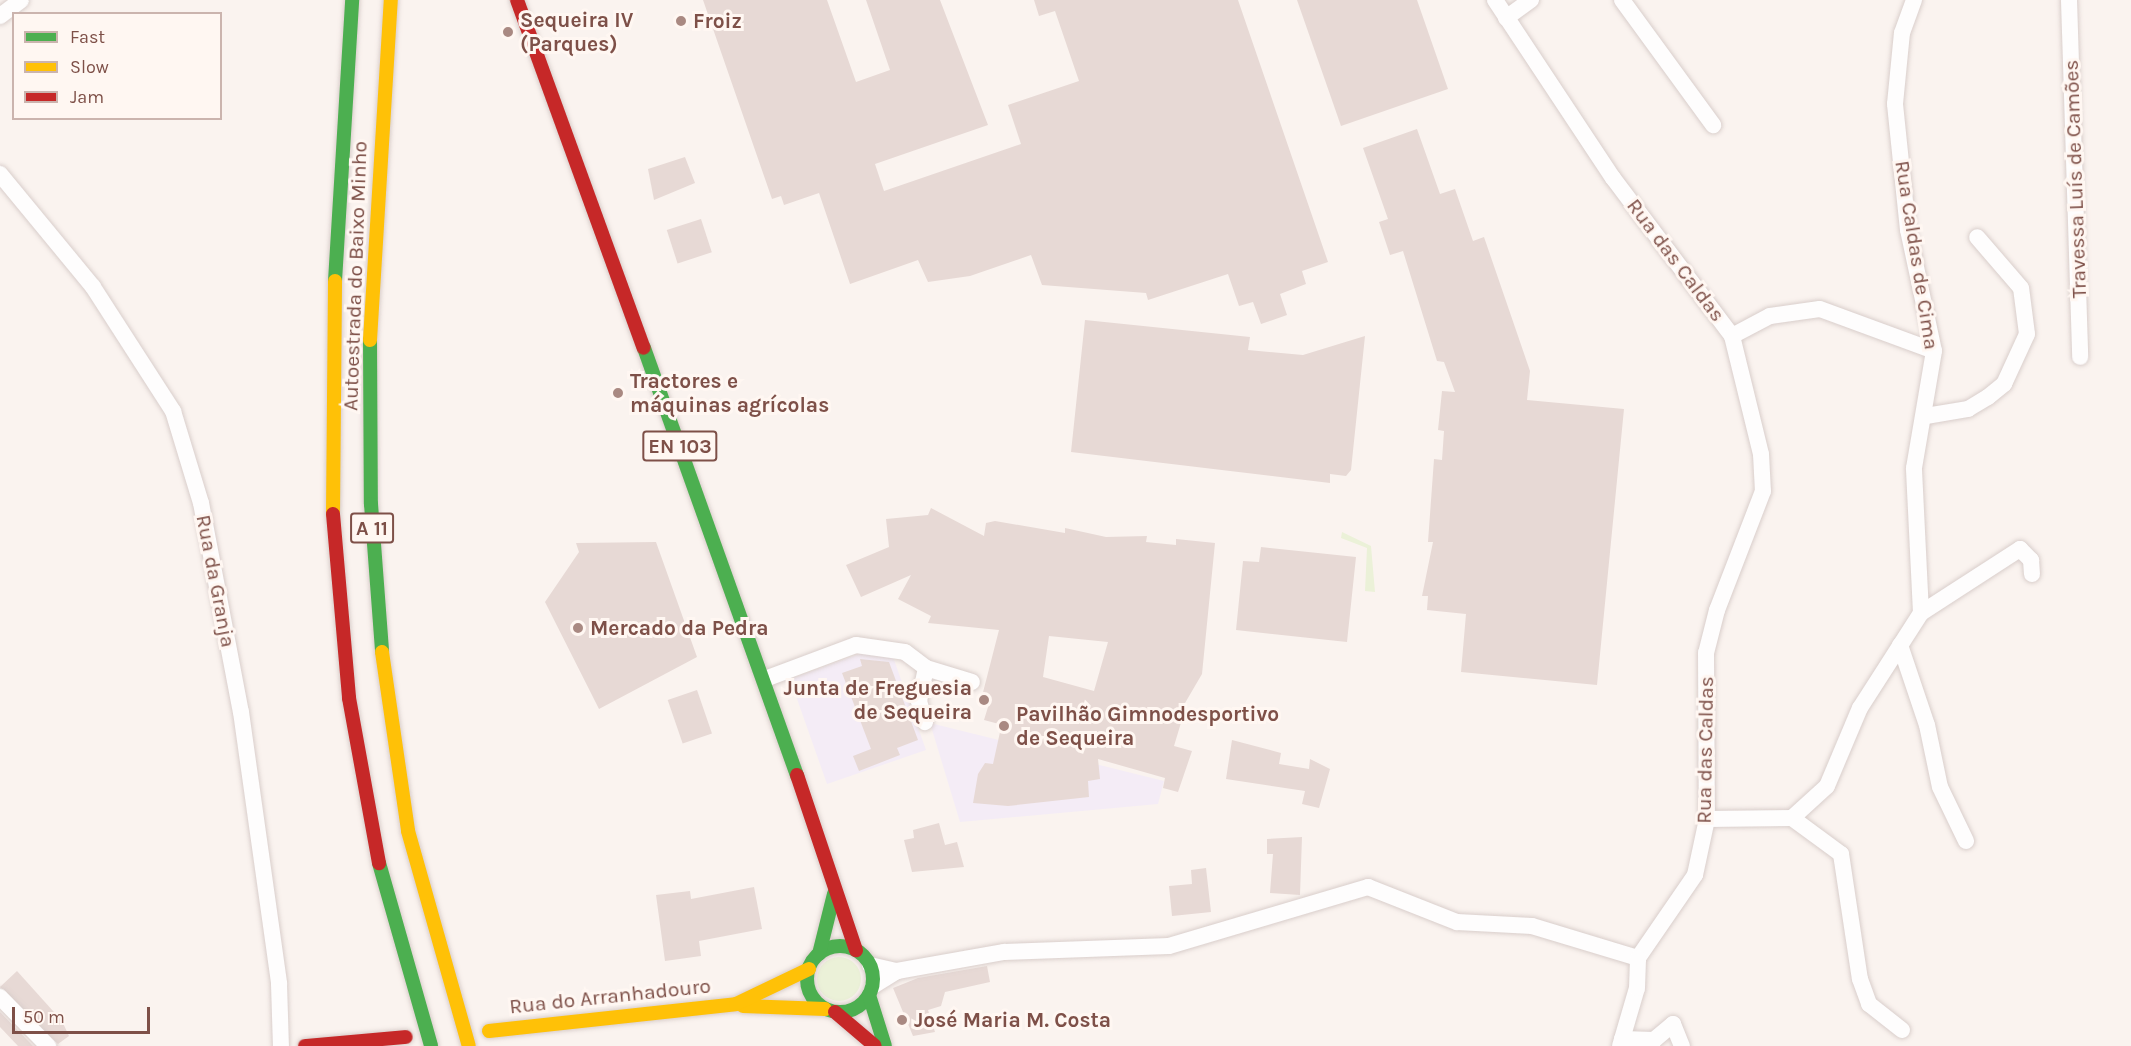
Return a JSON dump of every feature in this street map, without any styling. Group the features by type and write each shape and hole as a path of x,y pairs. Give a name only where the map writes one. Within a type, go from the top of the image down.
{"main road":[{"name":"Autoestrada do Baixo Minho","path":"352,0 332,325 333,513 349,698 373,844 431,1046"},
{"name":"Autoestrada do Baixo Minho","path":"390,0 370,324 371,516 385,694 408,831 469,1046"},
{"name":"EN 103","path":"517,0 765,679 828,858 834,894 856,950 870,965"},
{"name":"EN 103","path":"809,969 819,954 834,894"},
{"path":"819,954 834,947 856,950"},
{"path":"870,965 871,990 885,1046"},
{"path":"809,969 811,995 874,1046"},
{"name":"Rua do Arranhadouro","path":"736,1004 809,969"},
{"path":"830,1010 855,1009 871,990"},
{"name":"Rua do Arranhadouro","path":"489,1031 736,1004 830,1010"},
{"path":"305,1046 406,1037"}],"street":[{"path":"0,16 21,0"},
{"name":"Rua das Caldas","path":"1495,0 1613,178 1732,336 1761,454 1763,491 1717,609 1706,654 1707,819 1695,875 1638,958"},
{"path":"1506,18 1531,0"},
{"path":"1622,0 1713,125"},
{"name":"Rua Caldas de Cima","path":"1914,0 1902,33 1895,104 1908,230 1934,351 1926,416 1914,468 1921,613"},
{"name":"Travessa Luís de Camões","path":"2069,0 2080,357"},
{"name":"Rua da Granja","path":"0,174 93,287 173,411 201,503 241,712 279,984 280,1046"},
{"path":"1926,416 1968,409 1988,397 2004,384 2027,334 2021,288 1977,237"},
{"path":"1732,336 1770,316 1820,309 1934,351"},
{"path":"1792,818 1827,786 1860,708 1921,613 2020,549 2031,560 2032,574"},
{"path":"765,679 856,645 904,652 926,668 972,682"},
{"path":"1900,645 1927,725 1940,787 1966,841"},
{"path":"925,722 919,701 926,668"},
{"path":"1707,819 1792,818 1840,854 1863,987 1869,1004 1902,1030"},
{"path":"870,965 897,971 1004,952 1169,945 1368,887 1457,922 1532,926 1638,958 1637,988 1621,1042 1654,1040 1673,1024 1682,1046"},
{"path":"871,990 897,971"},
{"path":"0,997 48,1046"}],"shaded area":[{"path":"862,653 893,657 926,750 827,784 790,679"},
{"path":"930,723 1164,781 1158,804 960,822"}],"green space":[{"path":"1342,532 1371,546 1375,592 1365,591 1367,548 1341,538"},
{"path":"839,957 855,963 861,979 855,995 839,1001 823,995 817,979 823,963"}],"building":[{"path":"703,0 827,0 856,82 890,70 866,0 940,0 988,125 875,164 884,191 1021,144 1008,105 1079,81 1055,11 1039,16 1034,0 1238,0 1328,262 1302,271 1306,284 1280,294 1287,315 1261,324 1253,302 1239,306 1228,274 1148,300 1146,293 1042,285 1031,255 970,276 928,282 918,260 850,284 819,193 784,205 781,196 772,199"},
{"path":"1297,0 1417,0 1448,89 1341,126"},
{"path":"1417,129 1440,194 1455,189 1473,241 1484,237 1530,371 1527,400 1624,409 1597,685 1461,672 1466,614 1427,610 1428,596 1422,596 1433,542 1428,542 1434,459 1442,460 1444,431 1438,430 1442,391 1455,392 1444,362 1437,361 1403,251 1390,255 1379,222 1388,219 1363,148"},
{"path":"685,157 695,183 654,200 648,169"},
{"path":"701,219 712,252 678,263 667,230"},
{"path":"1085,320 1250,337 1248,350 1303,355 1365,336 1351,470 1346,476 1330,474 1330,483 1071,452"},
{"path":"931,508 984,536 986,523 995,521 1065,533 1065,528 1106,537 1147,536 1146,542 1176,545 1176,539 1215,543 1202,674 1178,715 1183,716 1174,746 1192,751 1178,792 1163,788 1165,778 1098,759 1100,779 1088,781 1089,797 1008,806 973,803 978,774 985,763 993,764 1000,732 999,724 984,720 988,707 980,704 999,630 928,623 931,616 898,599 911,575 861,597 846,565 889,547 886,519 928,515","holes":["1049,636 1108,642 1094,691 1043,677"]},
{"path":"656,542 697,657 599,709 545,602 579,552 576,543"},
{"path":"1261,547 1356,557 1347,642 1236,630 1243,561 1259,562"},
{"path":"860,659 889,662 918,740 897,748 900,755 859,771 853,756 871,749 842,673 862,666"},
{"path":"697,690 712,733 683,744 668,700"},
{"path":"1232,740 1281,753 1279,764 1309,769 1310,759 1330,769 1319,808 1302,804 1305,791 1226,779"},
{"path":"939,823 945,845 957,842 964,867 912,872 904,840 914,838 913,830"},
{"path":"1302,837 1300,895 1270,893 1273,854 1267,854 1267,839"},
{"path":"1206,868 1211,912 1172,916 1169,886 1192,884 1191,870"},
{"path":"754,887 762,929 699,941 701,956 665,961 656,895 690,891 691,899"},
{"path":"987,966 990,982 945,992 941,1006 928,1010 935,1032 913,1036 893,988 918,978"},
{"path":"17,971 62,1021 69,1036 58,1044 0,987"},
{"path":"0,1012 33,1046 18,1046 0,1027"}],"traffic: fast":[{"path":"335,281 352,0"},
{"path":"370,340 371,504 382,652"},
{"path":"644,348 797,775"},
{"path":"379,863 431,1046"},
{"path":"819,954 834,894"},
{"path":"840,946 853,948 863,956 871,966 873,979 871,992 863,1002 853,1010 840,1012 827,1010 817,1002 809,992 807,979 809,966 817,956 827,948 840,946"},
{"path":"869,995 885,1046"}],"traffic: slow":[{"path":"370,340 391,0"},
{"path":"333,514 335,281"},
{"path":"382,652 408,831 469,1046"},
{"path":"489,1031 736,1004 809,969"},
{"path":"743,1006 825,1009"}],"traffic: jam":[{"path":"517,0 644,348"},
{"path":"333,514 349,698 379,863"},
{"path":"797,775 856,950"},
{"path":"835,1012 875,1046"},
{"path":"305,1046 406,1037"}],"place":[{"name":"Froiz","path":"681,21"},
{"name":"Sequeira IV (Parques)","path":"508,32"},
{"name":"Tractores e máquinas agrícolas","path":"618,393"},
{"name":"Mercado da Pedra","path":"578,628"},
{"name":"Junta de Freguesia de Sequeira","path":"984,700"},
{"name":"Pavilhão Gimnodesportivo de Sequeira","path":"1004,726"},
{"name":"José Maria M. Costa","path":"902,1020"}]}
